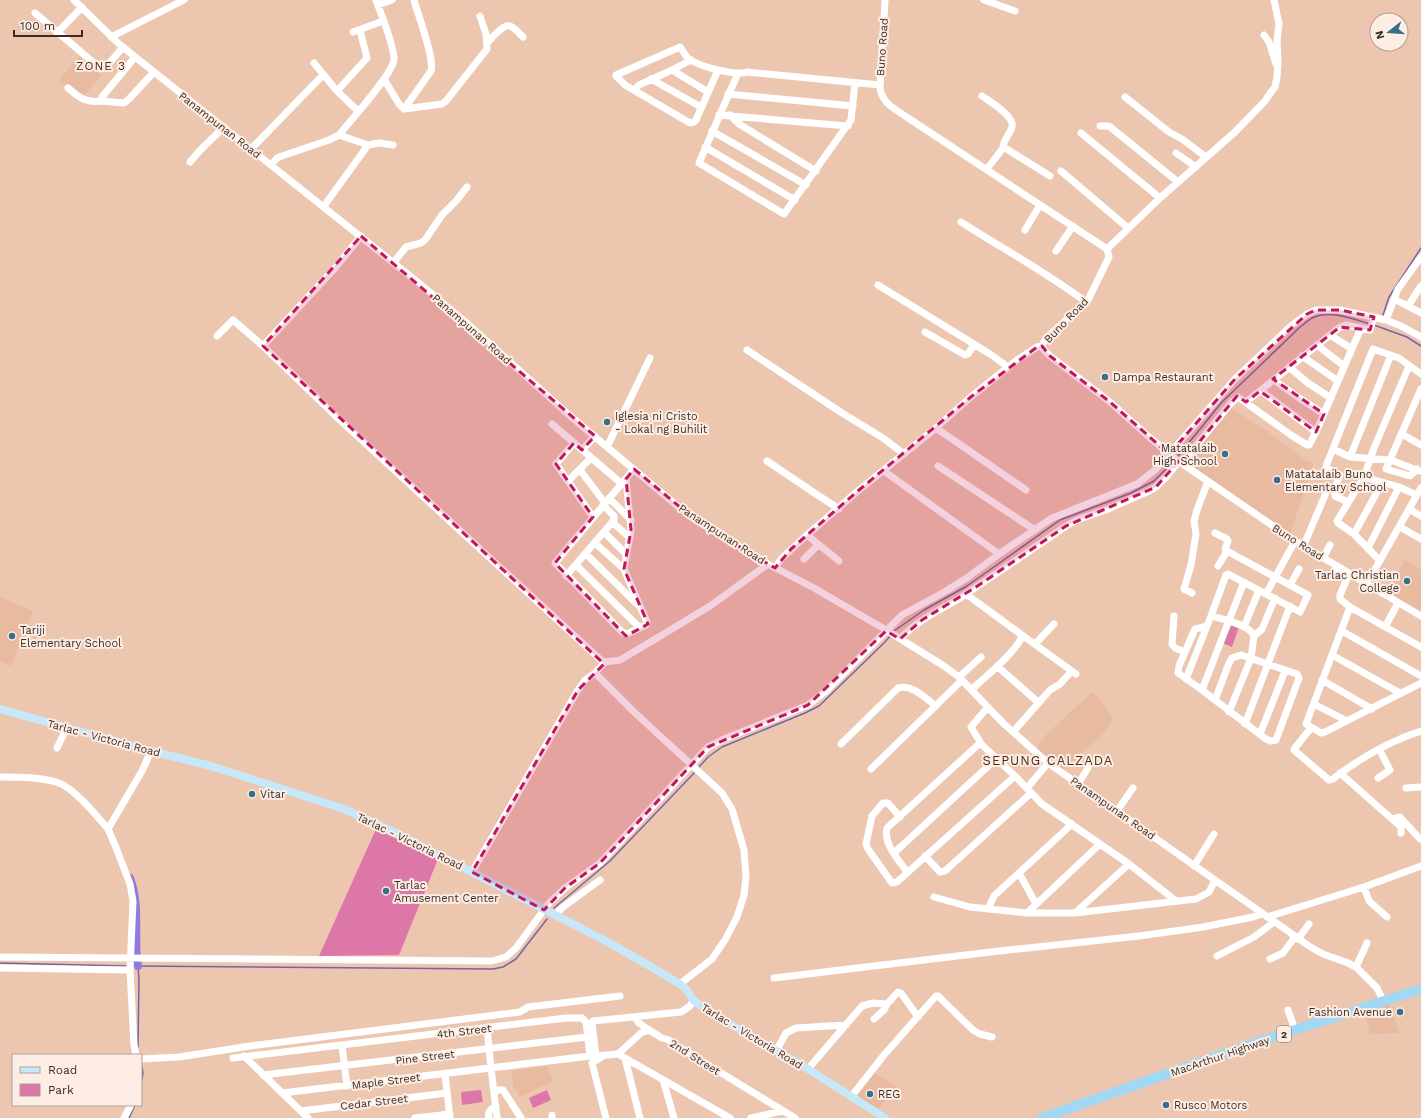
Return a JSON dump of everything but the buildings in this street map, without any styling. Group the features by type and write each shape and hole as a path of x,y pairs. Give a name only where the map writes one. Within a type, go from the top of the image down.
{"highway":[{"name":"MacArthur Highway","path":"1042,1118 1295,1030 1421,989"}],"main road":[{"name":"Tarlac - Victoria Road","path":"0,709 211,766 344,809 394,832 604,940 680,984 687,990 693,1000 709,1012 808,1069 881,1117"}],"street":[{"name":"Panampunan Road","path":"74,0 111,37 394,262 469,325 665,496 697,521 768,564 814,588 893,635 961,679 1013,732 1047,762 1297,938 1323,954 1356,967 1377,988 1384,1002"},
{"path":"111,37 184,0"},
{"path":"271,165 273,161 282,156 329,140 339,135 384,79 394,60 377,2 392,0"},
{"path":"404,109 431,71 432,67 431,57 414,0"},
{"name":"Buno Road","path":"885,0 880,86 882,97 889,105 1107,249 1109,257 1086,302 1046,338 1042,346 1050,356 1110,402 1180,462 1295,542 1421,616"},
{"path":"984,0 1015,11"},
{"path":"1107,249 1160,198 1235,132 1265,101 1275,87 1278,70 1277,41 1279,24 1274,0"},
{"path":"57,33 82,8"},
{"path":"35,13 101,69 106,68 123,47"},
{"path":"404,109 437,105 446,101 487,49 486,34 480,16"},
{"path":"337,91 367,58 356,31 383,21"},
{"path":"487,44 499,31 507,26 511,26 523,37"},
{"path":"1264,35 1269,42 1278,70"},
{"path":"718,70 696,120 690,123 616,78 616,75 678,47 682,48 686,57 691,60 718,70 747,75 880,86"},
{"path":"101,100 135,57"},
{"path":"634,90 639,85 691,60"},
{"path":"314,63 337,91 358,111"},
{"path":"672,70 708,92"},
{"path":"68,88 82,99 124,103 154,72"},
{"path":"741,73 728,94 699,163 784,214 848,126 851,120 854,85"},
{"path":"250,149 324,75"},
{"path":"384,79 399,104 404,109"},
{"path":"651,79 702,107"},
{"path":"728,94 853,106"},
{"path":"982,96 1003,111 1012,124 1003,148 988,170"},
{"path":"1125,97 1169,132 1182,139 1206,158"},
{"path":"719,115 848,126"},
{"path":"730,115 738,124 816,171"},
{"path":"1100,126 1109,126 1178,182"},
{"path":"190,162 204,145 224,128"},
{"path":"712,131 806,185"},
{"path":"1081,133 1160,198"},
{"path":"339,135 368,145 379,143 393,145"},
{"path":"324,206 368,145"},
{"path":"705,147 795,200"},
{"path":"1003,148 1007,148 1050,176"},
{"path":"1176,153 1196,167"},
{"path":"1061,171 1128,228"},
{"path":"394,262 406,247 426,240 442,215 456,202 467,187"},
{"path":"1025,230 1040,205"},
{"path":"961,222 1064,285 1086,302"},
{"path":"1056,251 1073,226"},
{"path":"263,346 336,267 361,236"},
{"path":"1386,320 1398,289 1421,257"},
{"path":"878,285 990,354 1008,367"},
{"path":"1408,306 1421,286"},
{"path":"1398,300 1421,313"},
{"path":"0,968 130,964 492,961 506,956 516,948 549,903 566,888 600,863 694,767 701,753 714,744 796,710 815,699 893,635 902,616 968,577 1057,515 1137,484 1149,476 1235,379 1291,326 1307,314 1316,310 1340,310 1374,319 1386,320 1401,326 1421,338"},
{"path":"1246,402 1302,356 1343,326 1370,330 1374,319"},
{"path":"217,336 233,320 263,346 348,428 575,638 602,661 620,660 680,625 710,606 768,564"},
{"path":"893,635 906,632 922,620 966,594 1066,526 1077,520 1141,496 1156,487 1180,462 1235,398 1240,398 1291,435 1307,445 1309,444 1316,432 1361,328"},
{"path":"925,332 965,355 968,354 974,345"},
{"path":"1330,335 1352,349"},
{"path":"1317,345 1344,366"},
{"path":"775,568 782,558 806,535 936,428 972,396 1008,367 1032,350 1042,346"},
{"path":"1348,502 1335,495 1334,490 1340,475 1326,467 1372,349 1399,358 1421,374"},
{"path":"747,350 842,414 883,438 904,454"},
{"path":"1350,457 1391,355"},
{"path":"1302,356 1338,381"},
{"path":"607,446 650,358"},
{"path":"1380,561 1354,534 1337,522 1364,478 1409,366"},
{"path":"1289,367 1308,383 1331,398"},
{"path":"1274,380 1324,414"},
{"path":"1419,470 1410,476 1386,469 1421,389"},
{"path":"1260,391 1316,432"},
{"path":"552,424 591,458 624,482 631,520 630,538 624,569"},
{"path":"936,428 1026,490"},
{"path":"1402,434 1420,442"},
{"path":"582,450 595,436"},
{"path":"574,443 556,464 593,517"},
{"path":"1333,449 1350,457 1391,460 1419,470"},
{"path":"568,482 591,458"},
{"path":"767,461 839,508"},
{"path":"938,466 1035,530"},
{"path":"595,543 624,569 647,622 646,625 630,633 625,634 555,564 634,469"},
{"path":"566,576 614,520 614,516 606,502 580,470"},
{"path":"884,471 999,554"},
{"path":"1364,478 1419,492 1370,578"},
{"path":"1192,593 1185,591 1184,589 1191,565 1196,534 1194,521 1208,481"},
{"path":"1354,534 1382,483"},
{"path":"1368,548 1399,487"},
{"path":"1303,547 1326,493"},
{"path":"606,502 631,520"},
{"path":"1409,509 1421,516"},
{"path":"612,522 630,538"},
{"path":"1400,527 1421,538"},
{"path":"604,532 626,554"},
{"path":"1215,533 1228,541 1225,549 1227,551 1218,566"},
{"path":"806,535 839,561"},
{"path":"1266,594 1295,542"},
{"path":"804,559 818,545"},
{"path":"1323,558 1330,545"},
{"path":"1186,679 1226,574 1300,612 1308,594 1227,551"},
{"path":"586,554 641,608"},
{"path":"576,565 640,628"},
{"path":"1332,577 1337,566"},
{"path":"1290,585 1299,569"},
{"path":"1349,574 1339,598 1350,607 1421,647"},
{"path":"1202,690 1244,582"},
{"path":"1244,627 1259,590"},
{"path":"966,594 1036,644 1073,674 1050,690 1013,732"},
{"path":"1229,712 1251,658 1254,636 1262,629 1274,598"},
{"path":"1385,627 1398,603"},
{"path":"1245,724 1290,606"},
{"path":"1350,607 1306,723 1311,728 1323,733 1421,683"},
{"path":"1174,616 1172,644 1175,648 1185,652"},
{"path":"1211,616 1244,627 1250,630 1254,636"},
{"path":"1036,644 1054,624"},
{"path":"1207,626 1195,629 1185,652 1178,672 1179,674 1245,724 1269,740 1276,740 1299,678 1297,674 1284,671 1251,658 1237,655 1229,663 1215,700"},
{"path":"1342,631 1421,676"},
{"path":"972,689 997,666 1020,641 1022,635"},
{"path":"1332,655 1400,693"},
{"path":"871,769 936,706 981,657"},
{"path":"472,872 578,690 585,680 595,673 605,662"},
{"path":"997,666 1039,703"},
{"path":"1260,734 1284,671"},
{"path":"595,673 638,716 722,793 732,809 744,850 746,868 745,886 742,905 737,917 725,940 712,959 680,984"},
{"path":"1322,680 1372,708"},
{"path":"841,744 898,688 906,687 913,689 936,706"},
{"path":"1314,704 1347,721"},
{"path":"988,707 971,728 980,743 997,758 1042,804 1128,864 1176,902"},
{"path":"57,748 67,727"},
{"path":"1311,728 1294,750 1327,780 1333,779 1358,760 1379,749 1401,738 1421,731"},
{"path":"907,872 894,853 887,839 887,828 980,743"},
{"path":"1378,778 1390,770 1379,749"},
{"path":"108,830 142,771 151,751"},
{"path":"894,853 997,758"},
{"path":"926,856 940,872 945,871 1027,789 1047,762"},
{"path":"1078,784 1088,768"},
{"path":"1340,773 1401,827 1401,834"},
{"path":"900,817 888,803 883,803 872,816 866,844 892,884 897,882 1015,776"},
{"path":"0,777 48,780 64,785 90,808 108,830 122,861 132,893 130,964 134,1045 136,1054"},
{"path":"1406,788 1421,787"},
{"path":"1117,811 1133,788"},
{"path":"1394,821 1396,818 1400,817 1420,839"},
{"path":"988,909 994,896 1072,824"},
{"path":"1194,866 1214,834"},
{"path":"1027,913 1100,844"},
{"path":"1075,913 1128,864"},
{"path":"774,978 1139,936 1203,927 1265,915 1364,887 1421,866"},
{"path":"1020,873 1036,904"},
{"path":"555,916 563,907 600,880"},
{"path":"934,897 970,907 1027,913 1075,913 1196,899 1206,895 1209,892 1215,880"},
{"path":"1364,887 1369,901 1387,917"},
{"path":"1217,956 1254,938 1274,922"},
{"path":"1270,959 1283,953 1309,924"},
{"path":"1356,967 1367,943"},
{"path":"0,957 130,964"},
{"path":"874,1019 884,1010 896,993 899,992 918,1017"},
{"path":"142,1059 179,1057 250,1046 520,1012 528,1008 620,996"},
{"path":"851,1097 884,1055 934,998 938,996 973,1030 992,1038"},
{"path":"592,1059 593,1022 681,1012 690,1006 693,1000"},
{"path":"808,1069 862,1006 873,1003 887,1004"},
{"path":"1288,1010 1295,1030"},
{"name":"2nd Street","path":"635,1017 639,1023 649,1030 662,1038 669,1040 782,1112 795,1118"},
{"name":"4th Street","path":"233,1058 566,1018 582,1018 586,1022 587,1037"},
{"path":"776,1051 786,1033 796,1028 846,1025"},
{"path":"487,1028 497,1118"},
{"path":"618,1054 641,1033 649,1030"},
{"path":"587,1037 606,1118"},
{"name":"Pine Street","path":"263,1075 587,1037"},
{"path":"342,1046 347,1086"},
{"path":"491,1068 592,1059 603,1055 618,1054 730,1118"},
{"path":"244,1056 308,1118"},
{"path":"626,1058 640,1118"},
{"name":"Maple Street","path":"282,1093 491,1068"},
{"path":"415,1118 450,1116 445,1074"},
{"path":"663,1080 674,1118"},
{"path":"494,1090 503,1090 521,1118"},
{"name":"Cedar Street","path":"302,1111 447,1094"},
{"path":"124,1118 130,1106"},
{"path":"489,1118 488,1114 490,1109 496,1106"},
{"path":"751,1118 782,1112"}],"highlighted area":[{"path":"361,236 595,436 582,450 574,443 556,464 593,517 555,563 626,636 648,624 624,569 631,530 626,479 634,469 697,521 775,568 791,549 859,490 972,396 1037,347 1042,346 1050,356 1110,402 1169,454 1235,379 1307,314 1316,310 1340,310 1374,317 1370,330 1340,327 1273,379 1324,414 1316,432 1260,391 1246,402 1237,396 1182,463 1179,461 1156,487 1066,526 976,587 922,620 900,639 886,631 808,705 708,747 600,863 565,888 544,910 472,872 578,690 604,664 263,346"}],"shaded area":[{"path":"80,55 102,75 82,98 59,80"},
{"path":"1231,408 1270,433 1298,454 1302,459 1314,463 1290,534 1188,464 1189,457"},
{"name":"Tarlac Christian College","path":"1405,560 1421,570 1421,611 1386,592"},
{"name":"Tariji Elementary School","path":"1,597 33,611 11,666 0,661"},
{"path":"1092,692 1100,699 1113,718 1103,734 1062,770 1037,748 1047,734"},
{"path":"1389,1004 1399,1033 1370,1034 1365,1013"},
{"path":"546,1066 553,1081 520,1097 513,1085 512,1071"},
{"path":"873,1072 898,1088 877,1110 854,1095"}],"green space":[{"path":"1228,623 1239,627 1232,647 1220,642"},
{"name":"Tarlac Amusement Center","path":"376,829 438,859 399,955 319,956"},
{"path":"481,1090 483,1102 462,1105 461,1092"},
{"path":"547,1090 551,1100 533,1108 529,1098"}],"waterway":[{"path":"1383,315 1389,297 1421,248"},
{"path":"1178,456 1222,402 1310,319 1318,315 1326,314 1341,316 1370,324"},
{"path":"1374,325 1407,337 1421,346"},
{"path":"894,631 924,610 967,586 1060,520 1131,493 1154,481 1174,461"},
{"path":"699,767 708,757 722,747 819,706 890,636"},
{"path":"554,908 610,861 695,772"},
{"path":"130,878 135,900 138,966"},
{"path":"133,966 493,969 503,967 516,959 547,919"},
{"path":"0,963 127,966"},
{"path":"138,967 138,1047"},
{"path":"142,1068 142,1078"},
{"path":"129,1118 135,1106"}],"place":[{"name":"Dampa Restaurant","path":"1105,377"},
{"name":"Iglesia ni Cristo - Lokal ng Buhilit","path":"607,422"},
{"name":"Matatalaib High School","path":"1225,454"},
{"name":"Matatalaib Buno Elementary School","path":"1277,480"},
{"name":"Tarlac Christian College","path":"1407,581"},
{"name":"Tariji Elementary School","path":"12,636"},
{"name":"Vitar","path":"252,794"},
{"name":"Tarlac Amusement Center","path":"386,891"},
{"name":"Fashion Avenue","path":"1400,1012"},
{"name":"REG","path":"870,1094"},
{"name":"Rusco Motors","path":"1166,1105"}],"district":[{"name":"ZONE 3","path":"101,66"},
{"name":"SEPUNG CALZADA","path":"1048,760"}]}
